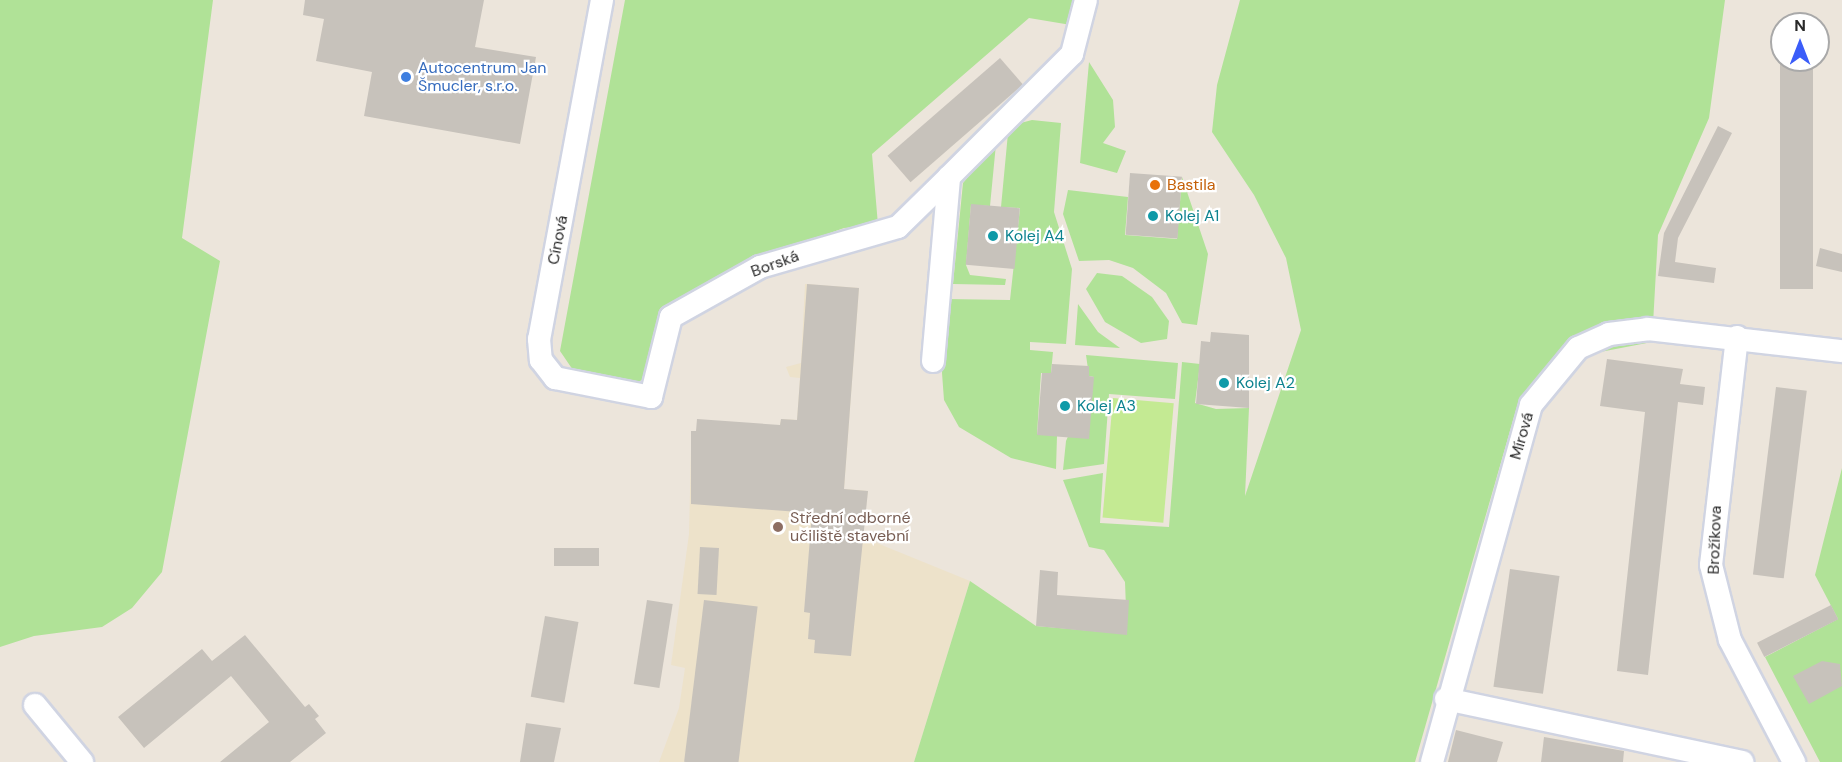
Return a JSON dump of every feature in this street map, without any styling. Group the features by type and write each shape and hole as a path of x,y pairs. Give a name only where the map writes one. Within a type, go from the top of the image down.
{"street":[{"name":"Cínová","path":"602,0 538,350 555,378 651,397"},
{"name":"Borská","path":"651,397 671,317 760,267 898,227 1072,54 1086,0"},
{"path":"933,361 949,177"},
{"name":"Mírová","path":"1432,762 1446,699 1538,397 1578,348 1609,334 1648,329 1737,337 1842,351"},
{"name":"Brožíkova","path":"1737,337 1711,565 1730,640 1794,762"},
{"path":"1446,699 1742,762"},
{"path":"35,705 82,762"}],"shaded area":[{"name":"Střední odborné učiliště stavební","path":"805,284 859,288 844,489 868,491 862,537 970,581 914,762 659,762 679,708 685,668 671,665 689,534 691,450 780,425 781,419 797,420 800,378 790,377 786,367 801,363"}],"green space":[{"path":"0,0 213,0 182,238 220,261 162,572 132,608 102,627 34,636 0,647"},
{"path":"625,0 1076,0 1071,25 1029,18 872,154 878,225 844,228 749,262 658,315 648,376 632,386 575,373 560,351"},
{"path":"1240,0 1725,0 1709,118 1658,235 1652,342 1595,353 1518,403 1415,762 914,762 970,581 1036,626 1127,634 1125,582 1104,550 1089,547 1063,480 1103,473 1100,523 1169,527 1182,362 1200,364 1195,403 1216,409 1249,408 1245,496 1301,330 1286,258 1254,195 1212,132 1217,85"},
{"path":"1089,62 1113,100 1115,127 1103,143 1126,151 1117,173 1080,163"},
{"path":"1032,120 1061,123 1054,212 1072,269 1066,344 1030,342 1030,350 1053,352 1051,373 1041,373 1037,434 1057,436 1056,469 1011,458 959,427 944,400 942,373 947,299 1010,300 1020,208 1001,207 1008,133 1013,125"},
{"path":"996,144 990,206 971,205 966,265 970,275 1006,279 1005,285 953,284 963,183"},
{"path":"1182,177 1208,254 1197,325 1182,323 1166,293 1133,268 1109,260 1079,261 1063,214 1068,190 1128,197 1125,235 1177,239"},
{"path":"1097,273 1122,276 1152,297 1169,321 1167,339 1141,343 1105,322 1086,289"},
{"path":"1078,304 1098,332 1120,348 1075,345"},
{"path":"1086,355 1178,363 1175,399 1109,394 1104,464 1063,470 1066,441 1094,377 1089,376"},
{"path":"1113,398 1174,403 1163,523 1103,518"},
{"path":"1842,468 1842,762 1820,762 1765,657 1838,619 1815,575"}],"building":[{"path":"305,0 484,0 475,47 536,57 520,144 364,116 372,72 316,61 324,19 303,15"},
{"path":"1000,58 1023,84 911,182 888,156"},
{"path":"1780,72 1813,72 1813,289 1780,289"},
{"path":"1718,126 1732,133 1678,238 1675,262 1716,268 1714,283 1658,276 1664,233"},
{"name":"Kolej A1","path":"1130,173 1182,177 1178,238 1126,235"},
{"name":"Kolej A4","path":"971,204 1020,208 1014,269 966,265"},
{"path":"1820,248 1842,254 1842,272 1816,266"},
{"path":"807,284 859,288 844,489 868,491 851,656 814,653 815,640 808,639 810,613 804,612 812,513 691,504 691,431 696,431 697,419 780,425 781,419 797,420"},
{"name":"Kolej A2","path":"1211,332 1249,335 1249,408 1196,404 1201,341 1210,342"},
{"path":"1607,359 1683,369 1680,384 1705,387 1703,405 1678,402 1648,675 1617,671 1645,412 1600,406"},
{"name":"Kolej A3","path":"1052,364 1089,366 1089,376 1094,377 1089,439 1037,435 1042,373 1051,373"},
{"path":"1776,387 1807,391 1784,578 1753,575"},
{"path":"700,547 719,548 717,595 698,594"},
{"path":"554,548 599,548 599,566 554,566"},
{"path":"1510,569 1560,576 1543,694 1493,687"},
{"path":"1040,570 1058,572 1057,595 1129,600 1127,635 1036,626"},
{"path":"647,600 673,604 659,688 634,684"},
{"path":"704,600 758,607 739,762 684,762"},
{"path":"1831,605 1838,619 1764,657 1757,643"},
{"path":"545,616 578,622 564,703 531,697"},
{"path":"245,635 305,707 309,704 319,716 315,719 326,733 290,762 220,762 269,722 231,676 144,748 118,717 202,649 212,661"},
{"path":"1822,661 1840,664 1842,686 1809,704 1793,676"},
{"path":"526,723 561,728 554,762 520,762"},
{"path":"1456,730 1503,742 1497,762 1448,762"},
{"path":"1544,737 1624,751 1623,762 1541,762"}],"place":[{"name":"Autocentrum Jan Šmucler, s.r.o.","path":"406,77"},
{"name":"Bastila","path":"1155,185"},
{"name":"Kolej A1","path":"1153,216"},
{"name":"Kolej A4","path":"993,236"},
{"name":"Kolej A2","path":"1224,383"},
{"name":"Kolej A3","path":"1065,406"},
{"name":"Střední odborné učiliště stavební","path":"778,527"}]}
